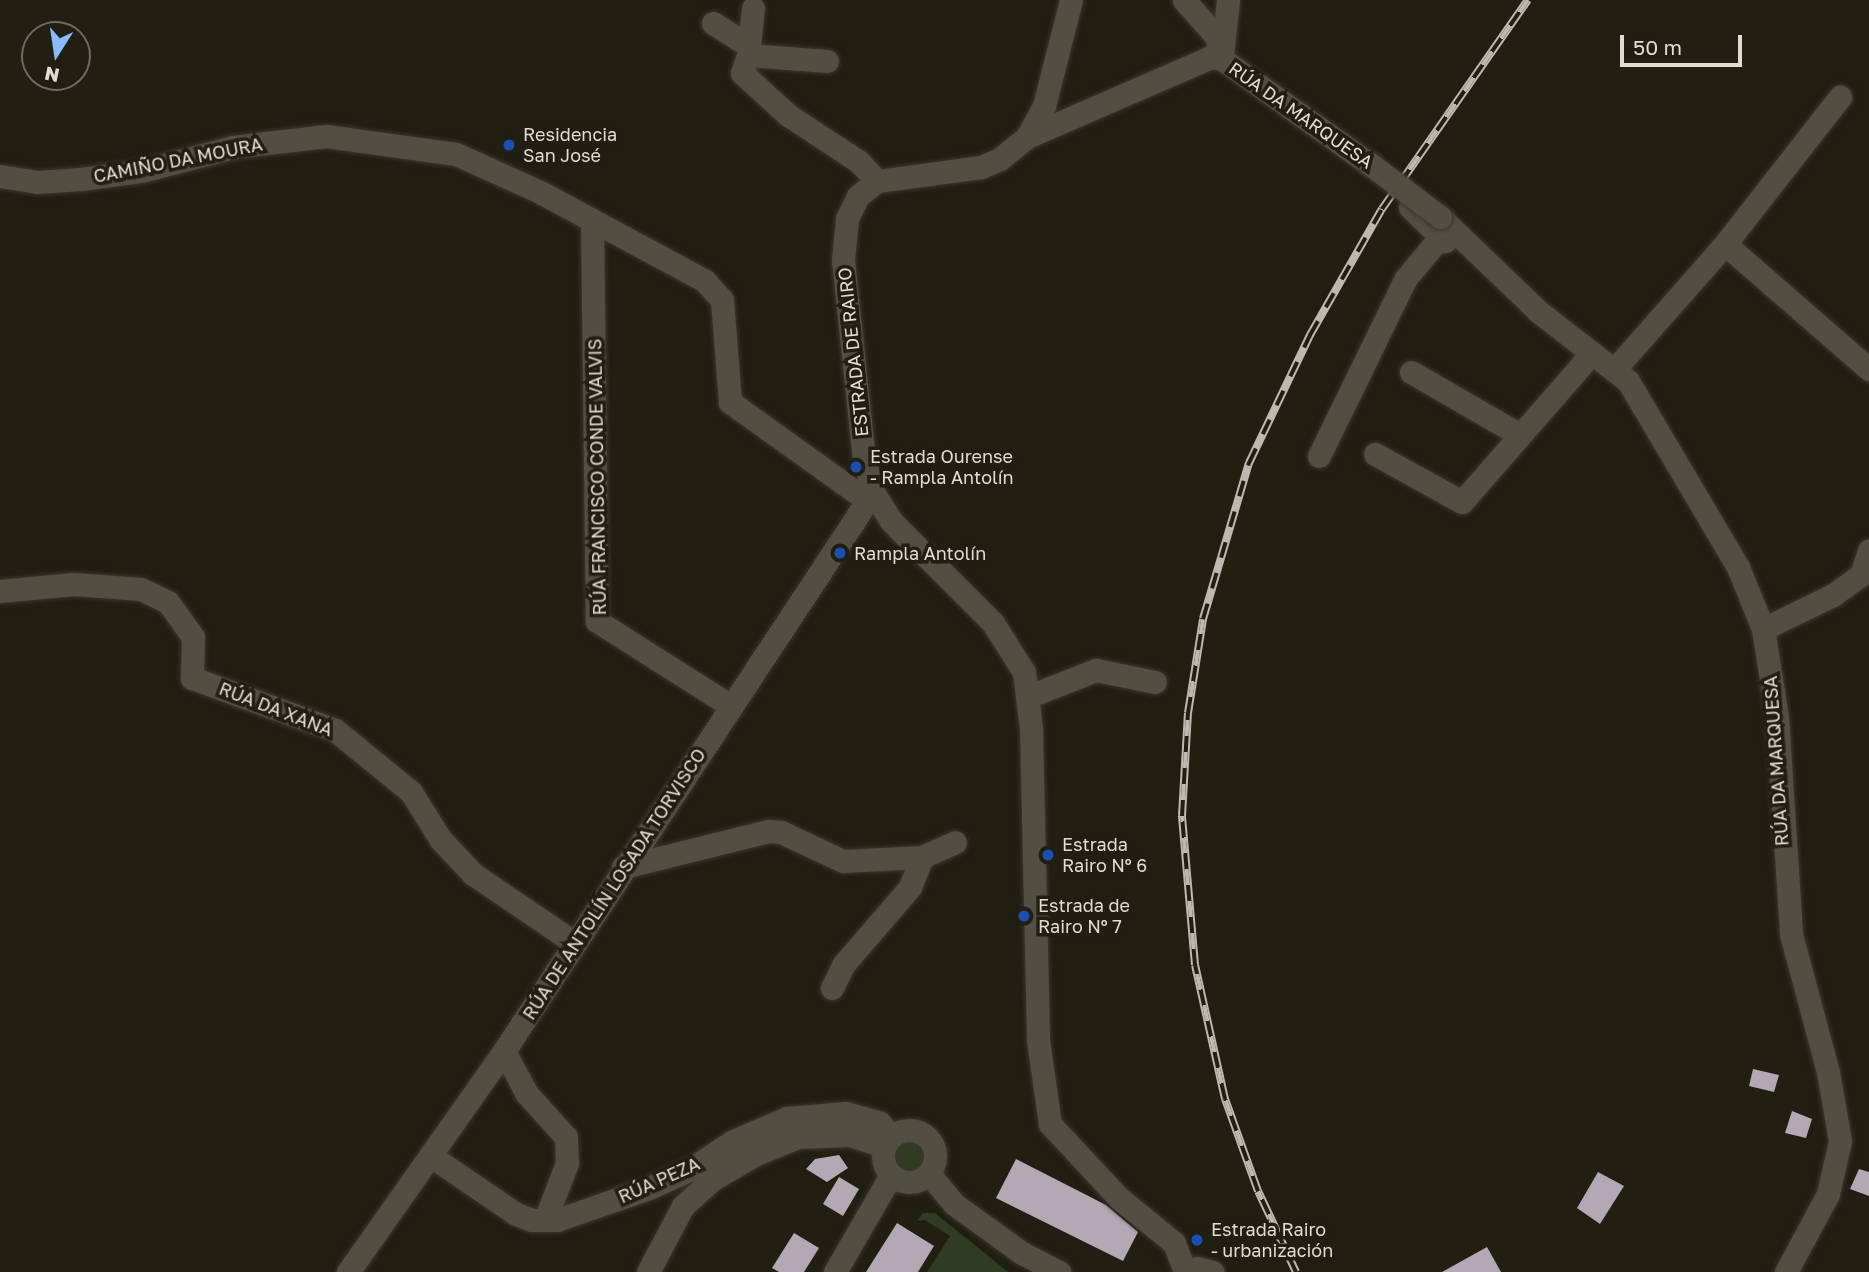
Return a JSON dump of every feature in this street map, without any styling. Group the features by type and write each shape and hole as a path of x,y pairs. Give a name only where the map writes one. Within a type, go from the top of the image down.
{"street":[{"path":"753,8 748,51 742,73 788,115 858,161 877,181 981,167 1000,159 1027,138 1044,106 1071,0"},
{"path":"1184,0 1216,36 1222,59"},
{"path":"1222,59 1228,0"},
{"path":"713,23 748,51 827,61"},
{"name":"RÚA DA MARQUESA","path":"1027,138 1092,112 1202,57 1222,59 1370,164 1539,312 1628,381 1738,567 1763,629 1777,716 1791,934 1828,1072 1840,1141 1828,1194 1786,1272"},
{"path":"1614,369 1725,244 1840,97"},
{"name":"CAMIÑO DA MOURA","path":"0,176 37,182 81,179 141,171 233,147 326,136 456,154 592,220 705,281 722,300 730,402 870,496"},
{"name":"ESTRADA DE RAIRO","path":"877,181 858,195 846,219 843,261 870,496 891,521 993,623 1024,672 1038,1040 1050,1124 1119,1198 1174,1243 1185,1272"},
{"name":"RÚA DA MARQUESA","path":"1410,207 1440,227"},
{"name":"RÚA FRANCISCO CONDE VALVIS","path":"592,220 597,621 730,706"},
{"path":"1319,456 1406,278 1440,227"},
{"path":"1725,244 1869,369"},
{"path":"1375,454 1462,502 1592,353"},
{"path":"1411,372 1520,435"},
{"name":"RÚA DE ANTOLÍN LOSADA TORVISCO","path":"348,1272 504,1051 870,496"},
{"path":"1763,629 1833,595 1861,575 1869,550"},
{"name":"RÚA DA XANA","path":"0,591 74,584 141,589 168,602 193,637 192,678 335,730 411,792 441,840 474,874 575,943"},
{"path":"1027,697 1096,670 1155,682"},
{"path":"623,867 769,831 781,832 843,861 922,858 955,842"},
{"path":"832,988 843,965 910,887 922,858"},
{"path":"431,1156 516,1214 545,1220 566,1163 566,1137 527,1094 504,1051"},
{"name":"RÚA PEZA","path":"545,1220 649,1188 689,1170 733,1141 787,1118 846,1113 880,1122 887,1142"},
{"path":"648,1272 683,1206 713,1179 756,1154 798,1137 850,1135 887,1142 908,1129 928,1136 936,1155 929,1174 910,1182 891,1175 885,1167 887,1142"},
{"path":"929,1174 954,1204 1023,1254 1059,1272"},
{"path":"835,1272 891,1175"},
{"path":"1185,1272 1213,1272"}],"green space":[{"path":"909,1137 921,1143 927,1155 921,1167 909,1173 897,1167 891,1155 897,1143"},
{"path":"923,1213 935,1213 1008,1272 927,1272 950,1236 925,1220 917,1221"}],"building":[{"path":"1753,1069 1779,1075 1774,1092 1749,1086"},
{"path":"1792,1111 1812,1119 1806,1138 1785,1133"},
{"path":"839,1155 848,1168 827,1182 806,1169 815,1159"},
{"path":"1016,1159 1106,1205 1138,1232 1123,1261 996,1198"},
{"path":"1859,1169 1869,1172 1869,1196 1850,1189"},
{"path":"1598,1172 1624,1186 1600,1224 1577,1208"},
{"path":"839,1177 859,1189 843,1216 823,1204"},
{"path":"897,1223 934,1246 918,1272 866,1272"},
{"path":"794,1233 819,1248 804,1272 779,1272 772,1268"},
{"path":"1487,1247 1501,1272 1442,1272"}],"railway":[{"path":"1296,1272 1258,1191 1225,1099 1195,965 1182,816 1188,713 1203,619 1249,463 1310,335 1382,209 1528,0"}],"place":[{"name":"Residencia San José","path":"509,145"},
{"name":"Estrada Ourense - Rampla Antolín","path":"856,467"},
{"name":"Rampla Antolín","path":"840,553"},
{"name":"Estrada Rairo Nº 6","path":"1048,855"},
{"name":"Estrada de Rairo Nº 7","path":"1024,916"},
{"name":"Estrada Rairo - urbanización","path":"1197,1240"}]}
